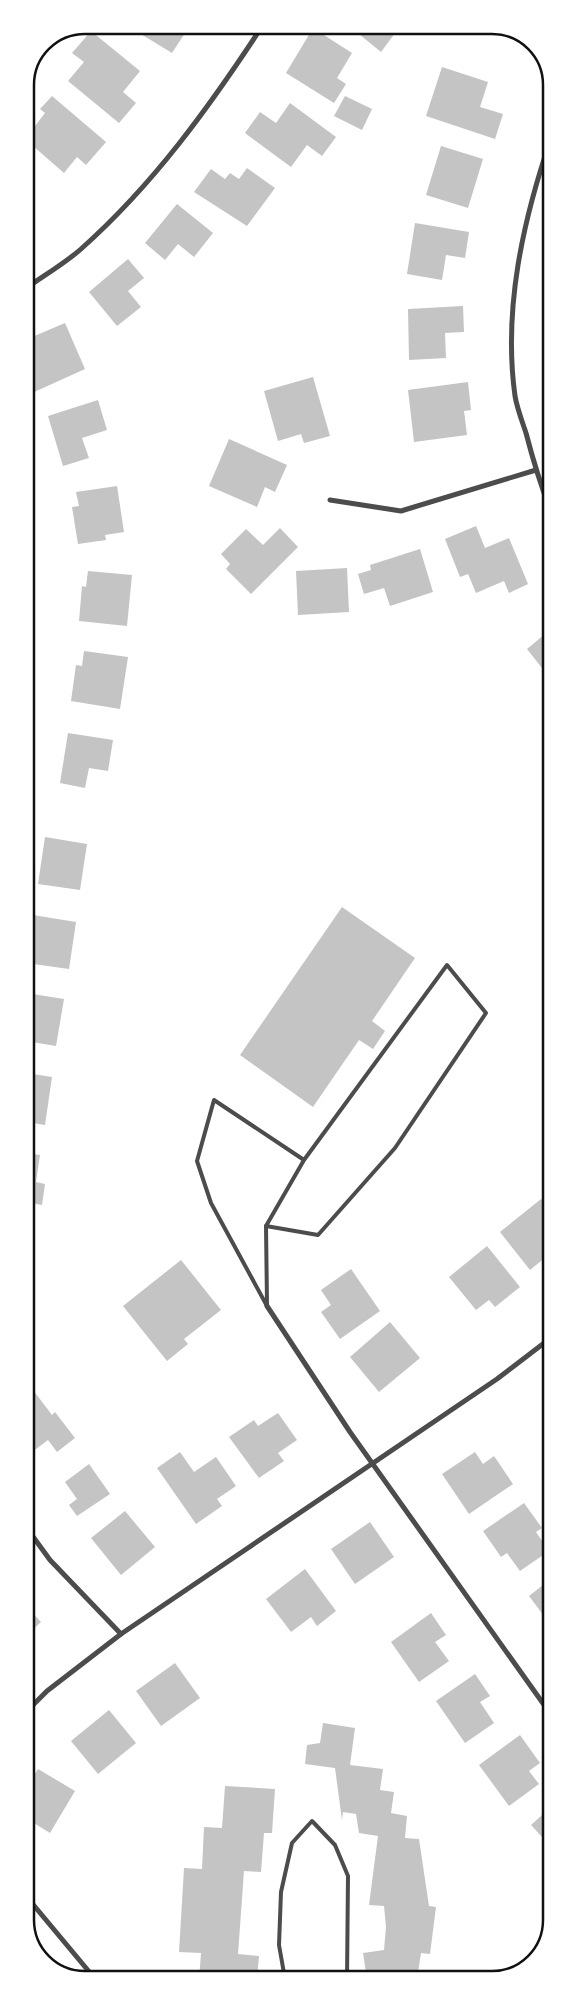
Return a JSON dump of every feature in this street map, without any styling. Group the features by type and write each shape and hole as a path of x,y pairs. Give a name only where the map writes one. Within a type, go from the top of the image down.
{"street":[{"path":"34,283 80,250 134,197 178,147 218,95 257,34"},
{"path":"543,160 518,259 514,297 516,397 543,490"},
{"path":"330,500 401,511 536,470"},
{"path":"267,1306 373,1465 543,1703"},
{"path":"34,1704 47,1691 121,1634 373,1465 498,1379 543,1344"},
{"path":"34,1539 50,1560 121,1634"},
{"path":"34,1906 88,1971"}],"lane":[{"path":"266,1226 318,1234 395,1148 486,1013 447,965 304,1160 266,1226 267,1306"},
{"path":"267,1306 212,1203 197,1161 214,1100 304,1160"},
{"path":"284,1971 279,1945 281,1892 292,1842 312,1821 335,1845 348,1876 347,1971"}],"building":[{"path":"88,34 95,34 140,71 123,92 136,103 119,123 68,81 84,62 72,53"},
{"path":"141,34 184,34 172,53"},
{"path":"309,34 322,34 352,53 337,78 346,84 334,103 286,73"},
{"path":"359,34 394,34 381,52"},
{"path":"442,67 488,82 480,107 503,114 495,139 426,116"},
{"path":"52,96 106,142 86,165 77,157 64,173 34,147 34,127 45,113 40,109"},
{"path":"345,96 372,109 362,130 334,116"},
{"path":"290,103 336,137 322,156 307,145 291,167 245,133 260,112 276,123"},
{"path":"441,146 483,159 468,208 426,195"},
{"path":"247,168 275,188 247,226 194,192 211,169 225,179 230,173 239,179"},
{"path":"177,204 213,233 194,257 178,244 165,260 145,243"},
{"path":"415,223 469,232 465,258 446,255 442,280 407,274"},
{"path":"128,259 144,278 128,291 141,307 117,326 89,292"},
{"path":"463,306 464,332 445,333 446,358 409,360 408,309"},
{"path":"65,323 85,369 34,392 34,336"},
{"path":"313,377 330,436 304,443 301,434 278,441 264,391"},
{"path":"468,382 471,410 464,411 467,435 414,442 408,390"},
{"path":"98,400 107,430 82,438 89,458 63,466 48,416"},
{"path":"229,439 287,465 275,492 265,487 257,507 209,486"},
{"path":"117,486 124,532 105,535 106,540 78,544 72,507 79,506 76,492"},
{"path":"476,526 485,548 509,538 528,584 509,593 504,581 476,593 468,574 460,577 445,539"},
{"path":"280,528 298,547 251,594 226,569 230,564 221,554 246,529 263,545"},
{"path":"420,549 433,592 390,606 384,588 364,594 358,574 371,570 370,565"},
{"path":"347,568 349,612 298,615 296,571"},
{"path":"88,571 132,575 127,626 79,621 82,586 86,587"},
{"path":"543,636 543,669 527,649"},
{"path":"84,651 128,657 120,709 71,701 76,665 82,666"},
{"path":"68,733 113,740 108,771 89,768 85,788 60,783"},
{"path":"45,837 87,844 80,890 38,884"},
{"path":"342,907 415,958 372,1021 385,1031 373,1049 359,1040 313,1107 240,1055"},
{"path":"34,915 76,922 69,969 34,964"},
{"path":"34,994 64,999 56,1046 34,1042"},
{"path":"34,1074 52,1077 45,1125 34,1123"},
{"path":"34,1154 40,1155 36,1182 45,1184 42,1205 34,1204"},
{"path":"541,1199 543,1201 543,1259 530,1270 500,1232"},
{"path":"487,1246 520,1287 495,1307 489,1300 476,1310 449,1277"},
{"path":"181,1260 221,1310 184,1339 188,1344 167,1361 123,1306"},
{"path":"351,1269 380,1311 340,1339 321,1312 331,1305 321,1290"},
{"path":"390,1322 420,1358 379,1392 350,1357"},
{"path":"34,1391 52,1415 55,1412 75,1438 57,1452 48,1440 34,1450"},
{"path":"278,1413 297,1440 278,1453 284,1461 259,1478 229,1437 254,1420 258,1426"},
{"path":"180,1452 194,1472 216,1457 236,1486 217,1499 222,1506 196,1524 157,1468"},
{"path":"475,1452 483,1464 494,1456 513,1484 469,1514 442,1474"},
{"path":"89,1464 110,1494 77,1516 69,1505 77,1499 65,1482"},
{"path":"524,1503 542,1528 536,1532 543,1542 543,1555 520,1571 507,1553 501,1557 483,1531"},
{"path":"125,1511 155,1547 121,1575 91,1538"},
{"path":"370,1522 394,1557 355,1584 331,1549"},
{"path":"305,1569 336,1611 317,1626 311,1617 291,1632 266,1599"},
{"path":"543,1585 543,1615 529,1596"},
{"path":"431,1613 446,1635 435,1642 449,1661 419,1682 391,1642"},
{"path":"34,1615 41,1622 34,1629"},
{"path":"175,1663 200,1698 161,1726 136,1691"},
{"path":"475,1674 490,1696 480,1702 494,1723 465,1743 436,1701"},
{"path":"109,1710 136,1743 98,1774 71,1741"},
{"path":"323,1723 355,1728 350,1765 383,1769 380,1790 394,1792 391,1813 407,1816 405,1838 419,1839 429,1906 436,1907 430,1954 421,1953 418,1971 366,1971 363,1953 384,1950 386,1927 384,1906 369,1905 378,1836 359,1833 356,1814 343,1812 342,1820 335,1768 305,1764 307,1745 320,1743"},
{"path":"520,1735 540,1763 529,1771 539,1784 509,1806 479,1765"},
{"path":"38,1769 75,1791 50,1833 34,1823 34,1775"},
{"path":"225,1786 275,1789 272,1833 264,1833 261,1872 244,1871 238,1954 259,1956 258,1971 200,1971 201,1953 179,1952 184,1868 202,1869 204,1827 222,1828"},
{"path":"543,1814 543,1838 531,1825"}]}
